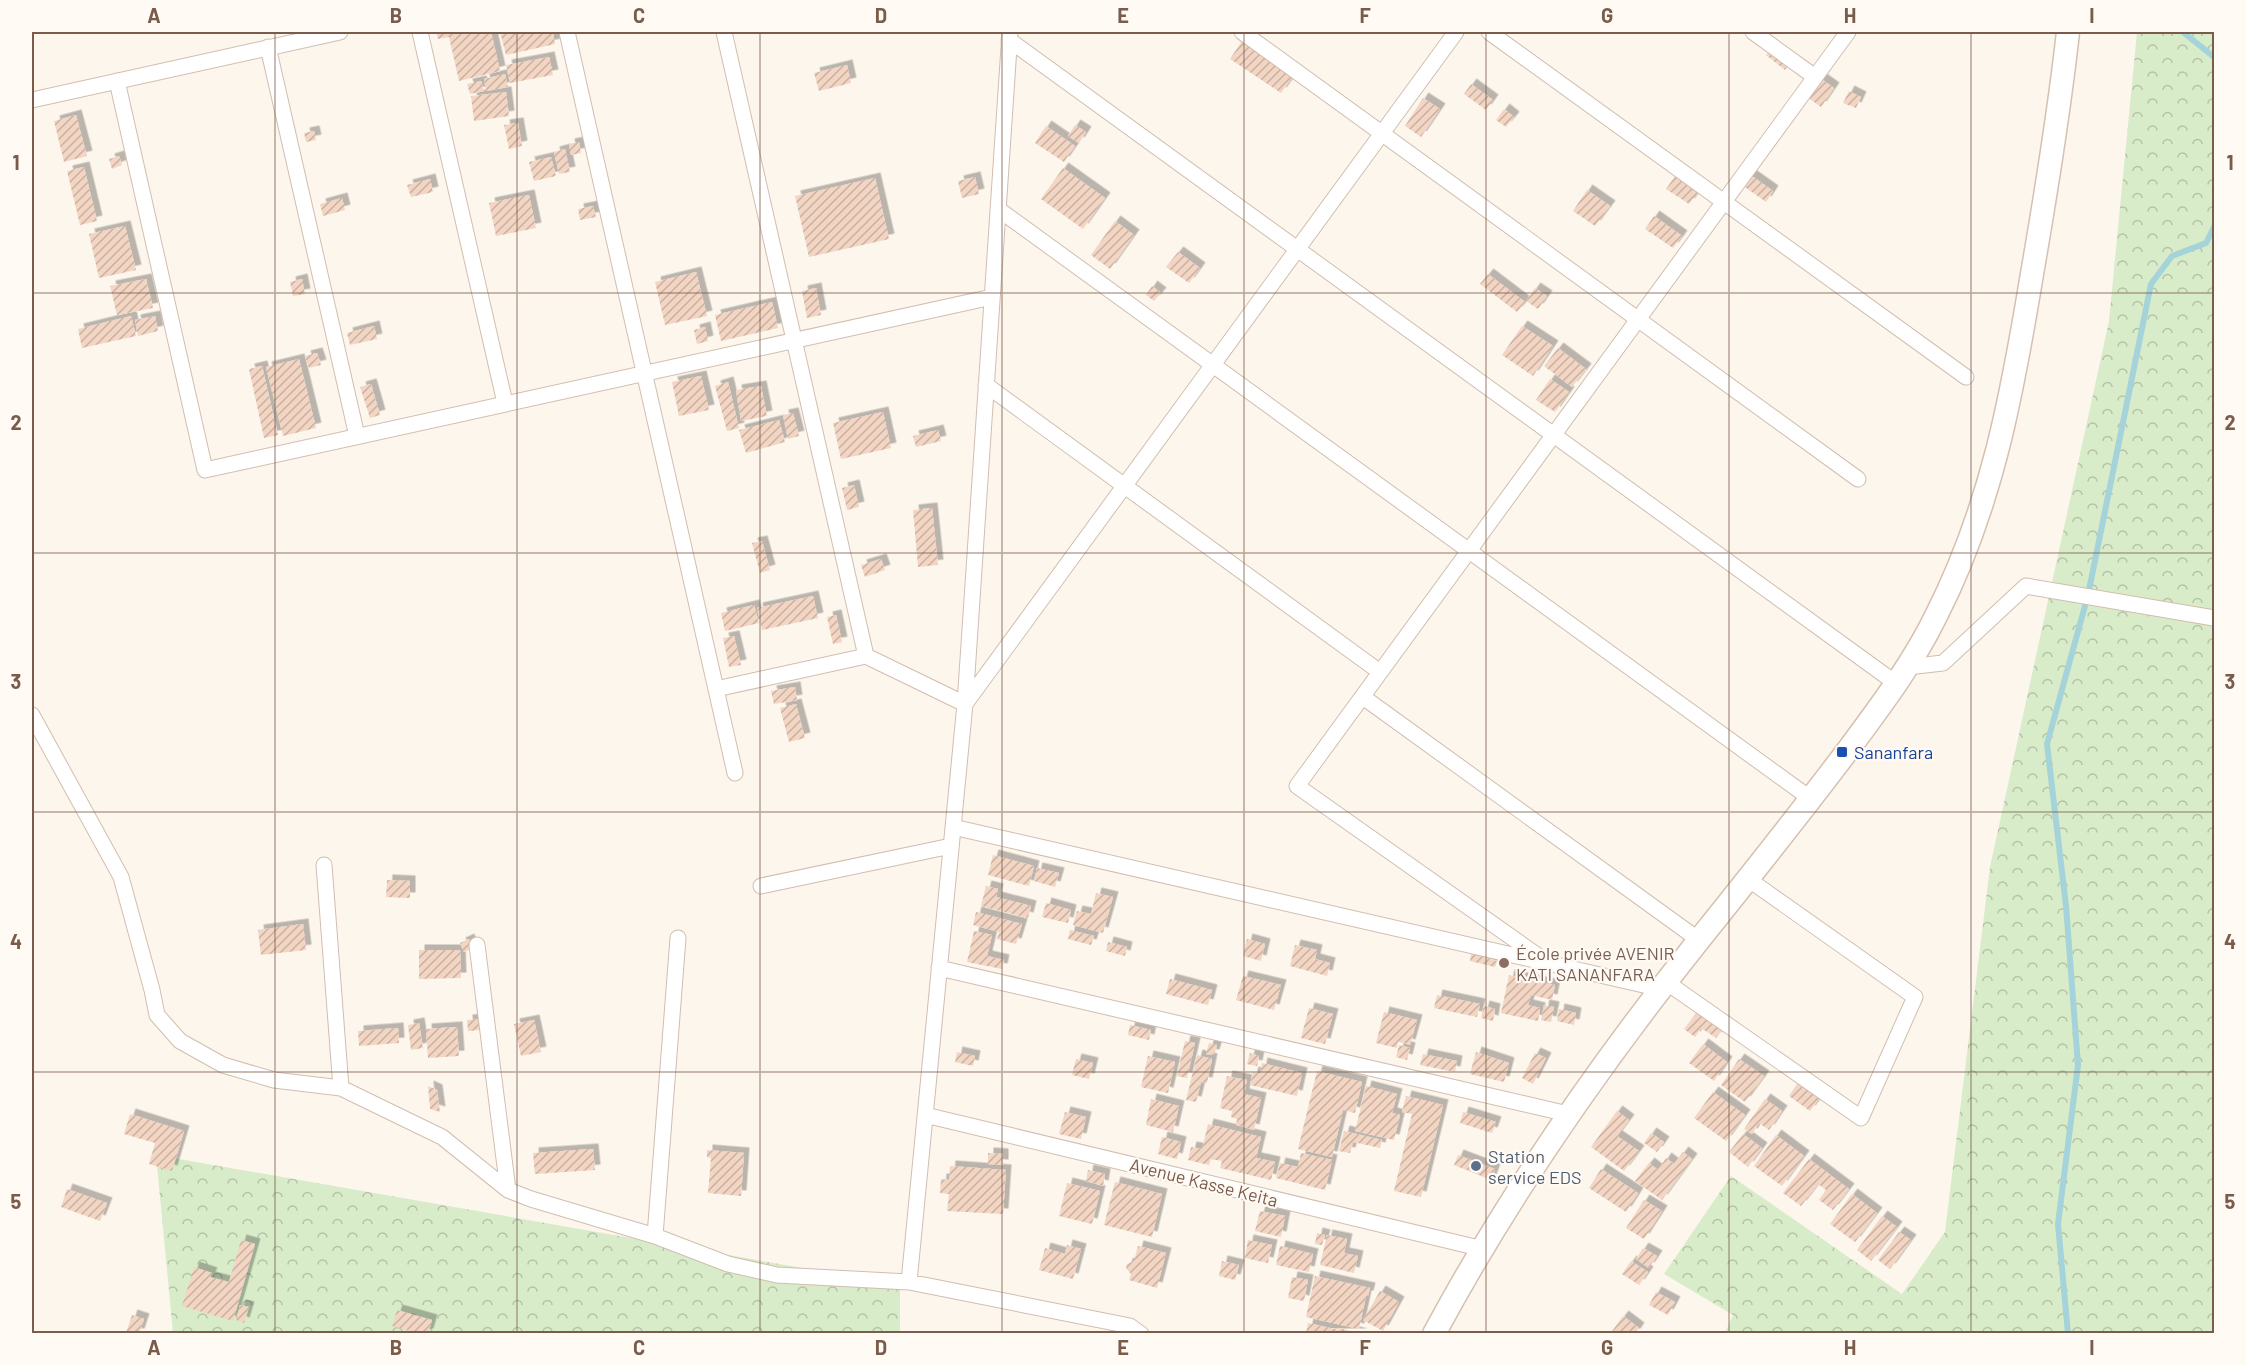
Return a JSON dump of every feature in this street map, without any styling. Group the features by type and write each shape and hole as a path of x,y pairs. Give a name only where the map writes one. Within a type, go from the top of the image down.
{"main road":[{"path":"1436,1332 1483,1249 1568,1114 1663,986 1811,799 1902,675 1935,620 1964,558 1985,497 2012,394 2059,112 2068,32"}],"street":[{"path":"32,100 340,32"},
{"path":"420,32 505,403"},
{"path":"567,32 735,773"},
{"path":"724,32 866,656"},
{"path":"1242,32 1858,478"},
{"path":"965,704 1456,32"},
{"path":"1489,32 1966,377"},
{"path":"1753,32 1815,77"},
{"path":"1548,963 1297,786 1848,32"},
{"path":"1010,36 1554,435 1902,675 1943,663 2026,586 2214,618"},
{"path":"909,1282 965,704 1010,36"},
{"path":"268,47 357,436"},
{"path":"117,81 205,470 992,297"},
{"path":"998,209 1811,799"},
{"path":"986,385 1380,672"},
{"path":"716,689 866,656 965,704"},
{"path":"1363,697 1699,940"},
{"path":"32,715 121,877 157,1016 180,1041 223,1065 274,1080 341,1088 442,1137 508,1190 655,1236 728,1263 777,1275 909,1282 1130,1326 1141,1334"},
{"path":"953,827 1548,963 1663,986 1861,1118 1915,997 1748,879"},
{"path":"761,886 951,846"},
{"path":"324,865 341,1088"},
{"path":"655,1236 678,938"},
{"path":"477,945 508,1190"},
{"path":"939,968 1568,1114"},
{"name":"Avenue Kasse Keita","path":"925,1114 1483,1249"}],"green space":[{"path":"2137,32 2214,32 2214,1333 1725,1333 1733,1315 1664,1274 1731,1176 1902,1294 1945,1232 1990,867 2109,321"},
{"path":"156,1155 900,1285 900,1333 173,1333"}],"building":[{"path":"436,32 491,32 500,71 459,81 449,37 438,39"},
{"path":"500,32 553,32 555,44 506,55"},
{"path":"1242,41 1293,76 1281,93 1230,59"},
{"path":"1773,47 1791,61 1785,70 1766,55"},
{"path":"549,57 553,75 510,83 506,65"},
{"path":"847,65 851,83 819,91 814,73"},
{"path":"505,74 508,87 486,91 484,79"},
{"path":"1820,78 1834,88 1821,107 1807,97"},
{"path":"481,81 484,91 470,94 467,84"},
{"path":"1471,84 1493,100 1486,110 1464,94"},
{"path":"1849,91 1861,97 1856,108 1843,103"},
{"path":"506,92 509,116 474,121 471,96"},
{"path":"1423,98 1440,109 1421,137 1405,126"},
{"path":"1504,109 1514,117 1506,127 1496,120"},
{"path":"76,115 87,156 64,162 54,121"},
{"path":"518,123 522,146 509,149 504,125"},
{"path":"1075,125 1086,132 1079,143 1068,136"},
{"path":"1046,126 1075,146 1064,162 1035,143"},
{"path":"314,131 316,140 306,142 304,133"},
{"path":"579,142 581,153 571,155 569,144"},
{"path":"565,149 570,172 559,174 554,152"},
{"path":"119,156 122,165 112,169 109,159"},
{"path":"551,157 556,176 534,181 529,162"},
{"path":"84,167 97,221 80,225 67,171"},
{"path":"1063,168 1105,198 1083,229 1041,199"},
{"path":"1749,174 1773,191 1766,202 1742,185"},
{"path":"1675,176 1698,192 1689,204 1666,189"},
{"path":"975,177 979,194 962,198 958,181"},
{"path":"875,178 889,239 809,257 795,196"},
{"path":"430,179 433,192 411,197 407,185"},
{"path":"1587,190 1610,206 1595,226 1573,211"},
{"path":"529,195 536,228 496,236 489,203"},
{"path":"342,198 345,210 323,216 320,204"},
{"path":"593,206 596,217 580,220 578,209"},
{"path":"1654,216 1682,236 1673,248 1645,229"},
{"path":"1115,221 1134,235 1110,269 1091,255"},
{"path":"125,226 136,270 99,278 89,234"},
{"path":"1178,252 1200,268 1189,283 1166,267"},
{"path":"696,272 707,316 665,325 655,282"},
{"path":"1488,274 1525,302 1517,312 1480,284"},
{"path":"146,279 153,308 117,315 110,286"},
{"path":"302,279 305,294 293,296 290,282"},
{"path":"1152,286 1161,293 1154,301 1146,295"},
{"path":"816,288 821,315 807,318 802,291"},
{"path":"1535,288 1547,296 1538,309 1526,301"},
{"path":"772,302 778,328 721,341 715,315"},
{"path":"131,316 136,336 82,348 78,329"},
{"path":"155,316 158,331 138,336 135,320"},
{"path":"374,326 377,339 350,345 347,333"},
{"path":"1522,326 1553,346 1533,376 1502,355"},
{"path":"705,327 708,341 697,344 694,330"},
{"path":"1558,348 1586,369 1572,387 1544,366"},
{"path":"317,353 321,365 309,368 305,356"},
{"path":"299,359 316,428 283,436 266,367"},
{"path":"262,366 278,435 264,438 249,369"},
{"path":"701,376 709,410 679,416 672,382"},
{"path":"1550,379 1569,392 1555,412 1536,400"},
{"path":"728,382 739,428 727,431 715,386"},
{"path":"371,384 380,415 370,418 360,387"},
{"path":"761,386 767,416 741,421 736,390"},
{"path":"883,412 891,448 841,459 833,423"},
{"path":"793,413 799,436 788,439 783,415"},
{"path":"779,420 785,442 746,453 739,430"},
{"path":"938,430 941,441 916,447 913,436"},
{"path":"854,485 859,507 847,510 842,488"},
{"path":"932,508 938,565 918,567 913,510"},
{"path":"762,541 770,570 760,573 752,543"},
{"path":"881,559 885,570 865,577 861,565"},
{"path":"813,596 818,618 762,630 757,608"},
{"path":"754,605 759,623 725,631 721,613"},
{"path":"836,615 842,642 833,644 827,617"},
{"path":"734,636 741,665 729,667 723,638"},
{"path":"795,687 797,700 774,704 771,691"},
{"path":"796,704 805,738 789,742 780,708"},
{"path":"993,855 1034,866 1029,886 988,875"},
{"path":"1037,868 1059,873 1055,887 1034,881"},
{"path":"387,880 410,881 410,898 386,897"},
{"path":"986,886 998,889 996,897 1031,906 1028,918 981,906"},
{"path":"1096,893 1113,897 1103,933 1073,925 1077,911 1091,914"},
{"path":"1046,903 1071,910 1068,923 1042,917"},
{"path":"976,912 1022,924 1016,944 997,939 999,932 973,925"},
{"path":"303,924 306,950 261,955 258,930"},
{"path":"1070,930 1094,936 1091,945 1068,939"},
{"path":"974,931 992,935 987,956 1004,960 1002,969 967,962"},
{"path":"469,939 472,949 464,952 460,943"},
{"path":"1247,939 1265,944 1261,961 1243,956"},
{"path":"1108,942 1127,947 1125,956 1106,951"},
{"path":"1295,945 1317,950 1315,959 1330,963 1327,976 1290,966"},
{"path":"419,950 460,950 461,978 419,979"},
{"path":"1471,954 1497,961 1495,967 1470,961"},
{"path":"1509,975 1555,985 1552,1000 1531,995 1528,1005 1540,1008 1538,1021 1501,1013"},
{"path":"1243,976 1281,985 1274,1010 1236,1000"},
{"path":"1170,979 1212,990 1208,1005 1166,994"},
{"path":"1437,995 1480,1004 1477,1017 1434,1008"},
{"path":"1544,1005 1554,1007 1551,1022 1541,1020"},
{"path":"1484,1006 1495,1009 1493,1021 1481,1018"},
{"path":"1309,1008 1333,1014 1325,1044 1301,1038"},
{"path":"1559,1009 1576,1013 1574,1025 1557,1021"},
{"path":"1384,1012 1417,1020 1410,1045 1398,1041 1397,1048 1376,1043"},
{"path":"1697,1012 1722,1030 1716,1038 1701,1028 1695,1037 1684,1029"},
{"path":"479,1019 480,1030 468,1031 467,1020"},
{"path":"534,1020 541,1052 521,1056 514,1024"},
{"path":"419,1023 423,1048 411,1050 408,1025"},
{"path":"1130,1025 1151,1030 1149,1040 1128,1035"},
{"path":"457,1027 459,1056 428,1058 426,1029"},
{"path":"398,1028 399,1043 359,1046 358,1031"},
{"path":"1185,1041 1195,1043 1187,1078 1177,1076"},
{"path":"1209,1043 1217,1045 1214,1055 1206,1054"},
{"path":"1703,1044 1727,1062 1714,1081 1689,1063"},
{"path":"1399,1045 1410,1048 1407,1060 1396,1057"},
{"path":"957,1052 975,1056 973,1066 955,1062"},
{"path":"1476,1052 1509,1063 1504,1082 1470,1074"},
{"path":"1250,1053 1259,1056 1257,1066 1247,1064"},
{"path":"1535,1053 1546,1058 1533,1084 1522,1078"},
{"path":"1423,1054 1457,1061 1455,1072 1420,1065"},
{"path":"1197,1055 1212,1059 1207,1083 1201,1082 1196,1102 1186,1100"},
{"path":"1148,1056 1175,1062 1168,1093 1141,1087"},
{"path":"1076,1059 1093,1063 1089,1079 1072,1075"},
{"path":"1739,1059 1764,1076 1745,1102 1721,1085"},
{"path":"1262,1063 1302,1073 1297,1096 1250,1085 1253,1072 1260,1074"},
{"path":"1317,1071 1362,1082 1355,1113 1343,1110 1332,1157 1298,1149"},
{"path":"1227,1076 1247,1080 1244,1094 1261,1098 1254,1130 1236,1125 1237,1119 1231,1117 1232,1111 1220,1108"},
{"path":"1799,1081 1821,1096 1810,1111 1789,1096"},
{"path":"428,1086 437,1090 440,1112 430,1109"},
{"path":"1366,1086 1397,1094 1392,1113 1400,1115 1394,1140 1355,1131"},
{"path":"1713,1092 1745,1115 1726,1141 1694,1118"},
{"path":"1406,1096 1443,1105 1421,1197 1394,1191 1412,1114 1402,1112"},
{"path":"1151,1099 1179,1106 1173,1132 1146,1125"},
{"path":"1765,1099 1782,1111 1769,1130 1759,1123 1752,1134 1744,1129"},
{"path":"1617,1111 1629,1120 1617,1136 1639,1151 1624,1171 1591,1147"},
{"path":"1065,1112 1086,1117 1081,1139 1059,1134"},
{"path":"1463,1112 1496,1122 1492,1133 1460,1123"},
{"path":"130,1114 184,1131 172,1171 149,1164 155,1143 124,1134"},
{"path":"1208,1124 1261,1137 1256,1158 1275,1162 1271,1180 1220,1168 1222,1161 1211,1159 1209,1165 1188,1160 1191,1147 1202,1149"},
{"path":"1344,1131 1382,1140 1380,1148 1353,1142 1350,1153 1339,1151"},
{"path":"1651,1133 1664,1142 1657,1152 1644,1143"},
{"path":"1743,1134 1762,1148 1748,1167 1729,1152"},
{"path":"1776,1135 1804,1156 1782,1186 1754,1166"},
{"path":"1162,1137 1181,1142 1177,1159 1158,1154"},
{"path":"593,1149 595,1170 535,1174 533,1153"},
{"path":"707,1150 744,1153 741,1196 708,1193 711,1158 707,1157"},
{"path":"1683,1152 1692,1159 1662,1200 1635,1181 1649,1163 1658,1170 1666,1158 1674,1164"},
{"path":"988,1153 1003,1154 1003,1165 988,1164"},
{"path":"1301,1153 1332,1160 1325,1190 1276,1178 1280,1163 1298,1167"},
{"path":"1458,1155 1495,1169 1491,1180 1454,1165"},
{"path":"1809,1159 1849,1189 1833,1210 1819,1200 1826,1190 1818,1184 1801,1206 1783,1193"},
{"path":"950,1166 1006,1170 1003,1214 947,1211 949,1194 940,1193 941,1179 949,1180"},
{"path":"1601,1169 1638,1193 1626,1212 1589,1188"},
{"path":"1088,1170 1105,1174 1103,1186 1086,1181"},
{"path":"1115,1182 1162,1194 1152,1237 1104,1225"},
{"path":"1067,1183 1100,1191 1092,1224 1059,1216"},
{"path":"67,1189 107,1203 100,1221 61,1207"},
{"path":"1852,1194 1877,1213 1855,1242 1830,1224"},
{"path":"1644,1200 1662,1211 1644,1239 1626,1228"},
{"path":"1260,1211 1285,1216 1281,1237 1255,1231"},
{"path":"1882,1216 1897,1227 1871,1261 1857,1250"},
{"path":"1899,1232 1911,1240 1890,1269 1878,1260"},
{"path":"1317,1233 1325,1235 1322,1245 1315,1244"},
{"path":"1327,1235 1347,1239 1344,1253 1358,1256 1354,1273 1320,1265"},
{"path":"241,1240 255,1244 233,1321 182,1306 194,1267 212,1273 210,1277 229,1282"},
{"path":"1248,1240 1272,1245 1268,1263 1245,1258"},
{"path":"1067,1245 1081,1249 1073,1279 1039,1270 1045,1248 1065,1254"},
{"path":"1138,1246 1166,1253 1157,1288 1129,1280 1131,1274 1126,1268 1127,1264 1134,1261"},
{"path":"1280,1246 1313,1254 1309,1272 1276,1265"},
{"path":"1643,1248 1657,1256 1649,1268 1636,1259"},
{"path":"1222,1261 1239,1265 1235,1280 1219,1276"},
{"path":"1631,1261 1648,1272 1639,1285 1622,1274"},
{"path":"1315,1276 1370,1288 1359,1329 1306,1317"},
{"path":"1292,1277 1308,1280 1304,1301 1288,1298"},
{"path":"1380,1291 1399,1302 1383,1331 1363,1320"},
{"path":"1656,1292 1675,1302 1668,1315 1649,1305"},
{"path":"240,1305 249,1307 244,1323 236,1320"},
{"path":"397,1310 432,1320 428,1334 392,1326"},
{"path":"132,1315 144,1319 139,1334 126,1333"},
{"path":"1623,1316 1639,1328 1635,1334 1610,1334"},
{"path":"1308,1323 1339,1330 1339,1328 1362,1334 1306,1334"}],"waterway":[{"path":"2183,32 2214,57"},
{"path":"2068,1334 2058,1224 2078,1065 2066,906 2047,744 2088,595 2151,284 2172,256 2206,243 2214,227"}],"place":[{"name":"Sananfara","path":"1842,752"},
{"name":"École privée AVENIR KATI SANANFARA","path":"1504,963"},
{"name":"Station service EDS","path":"1476,1166"}]}
